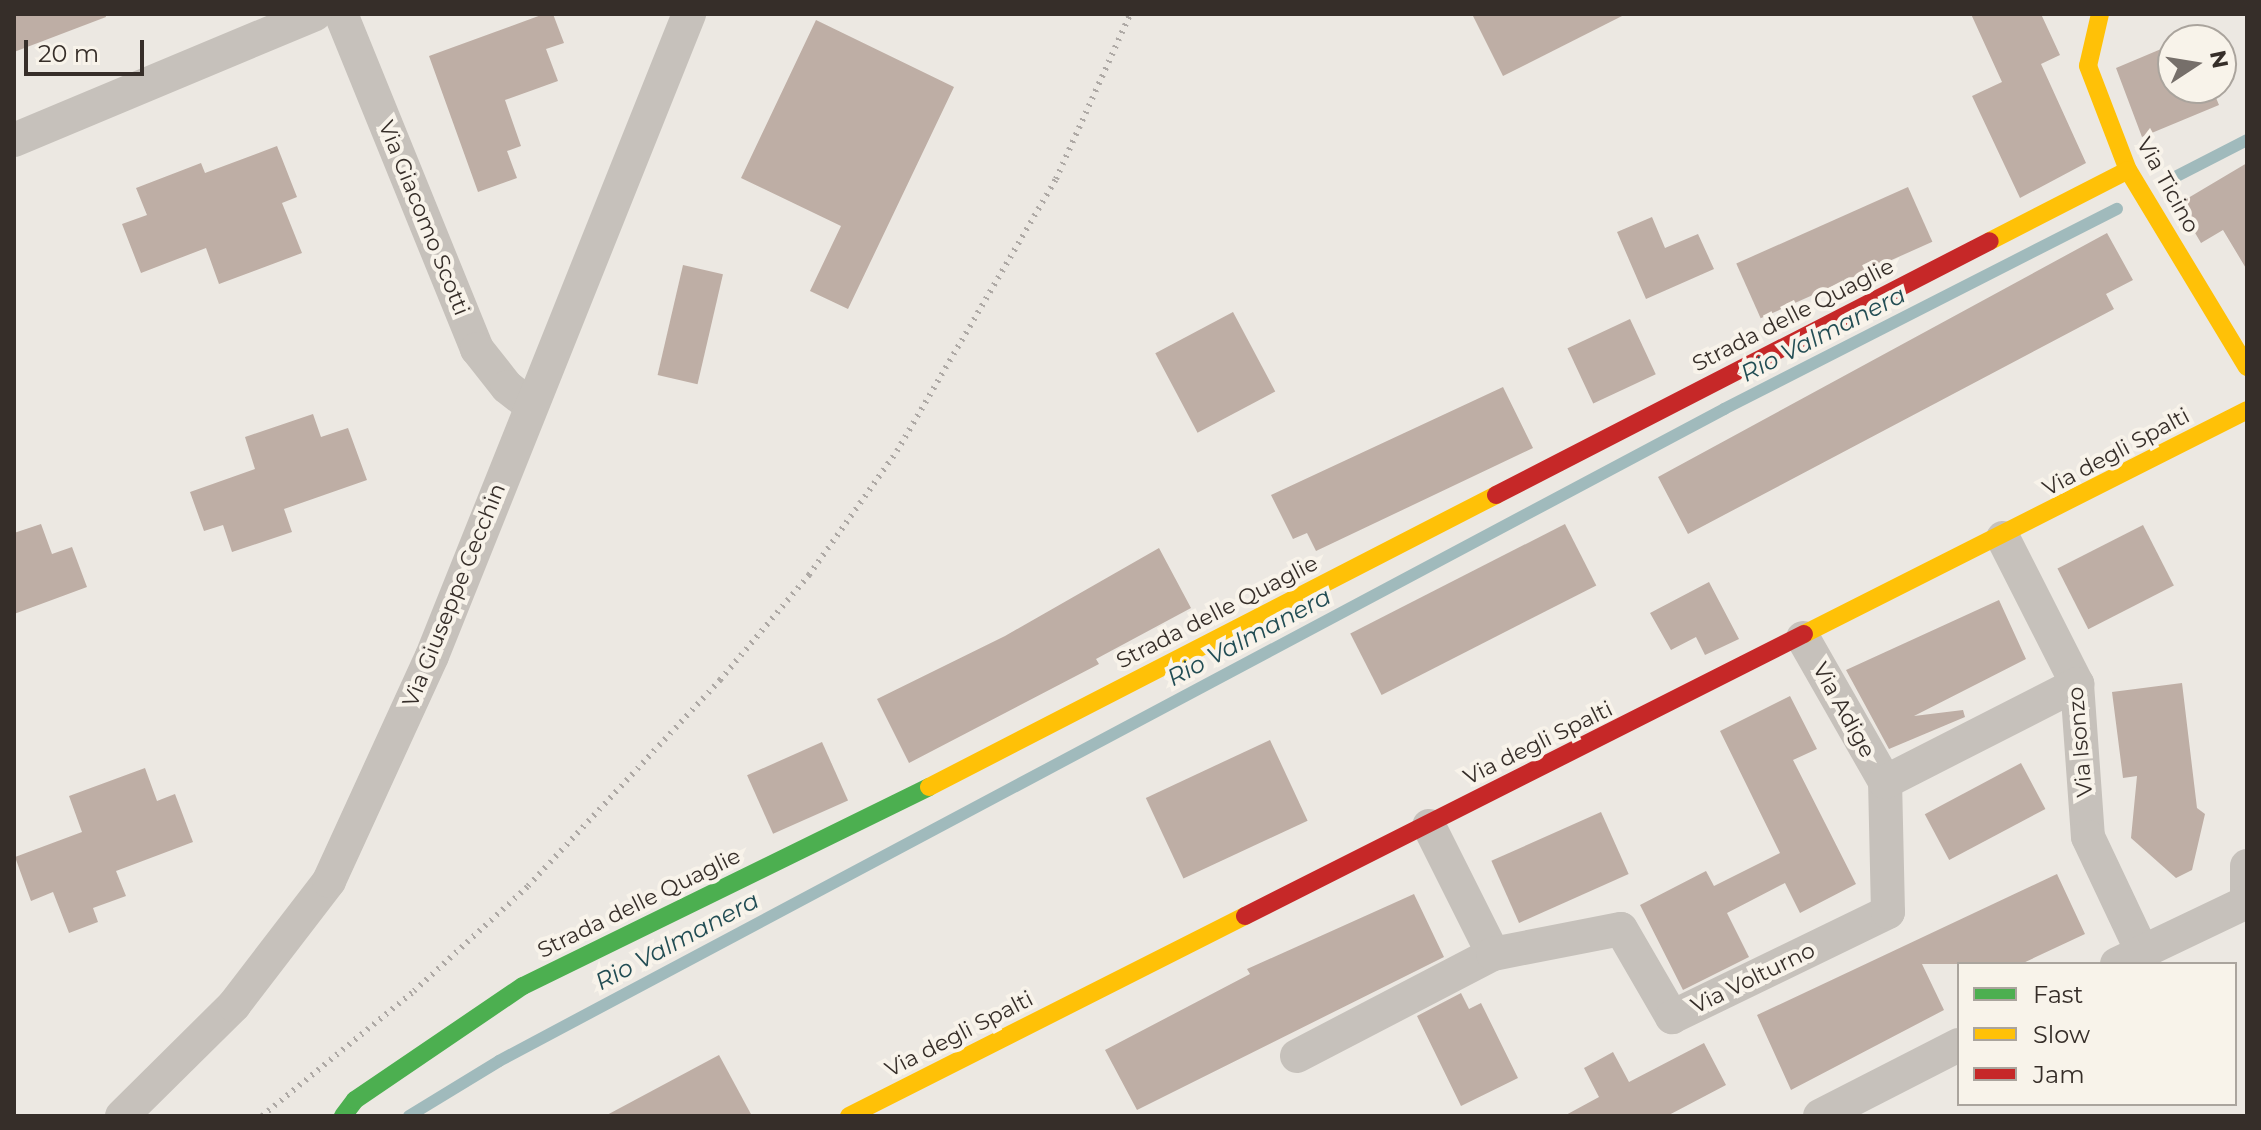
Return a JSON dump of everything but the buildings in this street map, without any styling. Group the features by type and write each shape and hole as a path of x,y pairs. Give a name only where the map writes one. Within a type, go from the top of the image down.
{"street":[{"path":"14,140 315,14"},
{"name":"Via Giacomo Scotti","path":"341,14 477,349 507,387 530,405"},
{"name":"Via Giuseppe Cecchin","path":"122,1116 234,1005 329,881 432,656 689,14"},
{"name":"Via Ticino","path":"2094,16 2088,66 2131,176 2247,367"},
{"name":"Strada delle Quaglie","path":"343,1116 355,1100 523,986 830,838 2131,176"},
{"name":"Via degli Spalti","path":"849,1116 2003,538 2247,410"},
{"name":"Via Isonzo","path":"2003,538 2077,684 2088,837 2130,958"},
{"name":"Via Adige","path":"1803,638 1885,782"},
{"path":"1885,782 2077,684"},
{"name":"Via Volturno","path":"1297,1056 1493,954 1621,929 1672,1017 1888,912 1885,782"},
{"path":"1429,826 1493,954"},
{"path":"2130,958 2247,900 2247,866"},
{"path":"1820,1116 1957,1046"}],"waterway":[{"name":"Rio Valmanera","path":"2175,177 2247,140"},
{"name":"Rio Valmanera","path":"409,1116 499,1061 1724,409 2117,209"}],"railway":[{"path":"262,1116 414,991 528,886 720,680 809,575 897,451 1056,179 1130,14"}],"traffic: fast":[{"path":"343,1116 355,1100 523,986 929,787"}],"traffic: slow":[{"path":"2100,14 2088,66 2128,170 2247,367"},
{"path":"1990,241 2128,170"},
{"path":"1804,634 2247,410"},
{"path":"929,787 1496,495"},
{"path":"849,1116 1245,916"}],"traffic: jam":[{"path":"1496,495 1990,241"},
{"path":"1245,916 1804,634"}]}
